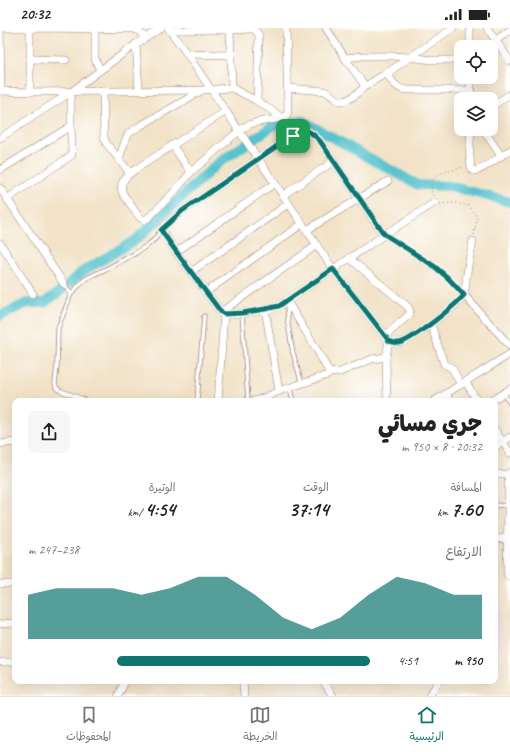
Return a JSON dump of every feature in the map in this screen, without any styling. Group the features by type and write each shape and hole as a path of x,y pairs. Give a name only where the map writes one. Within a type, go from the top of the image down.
{"street":[{"path":"145,38 139,31 134,29 0,28 0,91 71,92 211,90 232,88 257,101 283,118"},
{"path":"30,28 30,92"},
{"path":"0,138 71,92 136,44 161,28"},
{"path":"226,111 130,173 124,180 122,184 122,191 139,218 144,220 148,218 175,191 191,172 239,131 248,125 258,122 286,117 288,112 286,28"},
{"path":"326,28 365,86"},
{"path":"287,88 321,90 330,93 339,101 344,101 453,28"},
{"path":"470,28 470,40"},
{"path":"487,28 495,40"},
{"path":"95,29 95,59 100,70"},
{"path":"169,29 254,29 258,35 257,101"},
{"path":"169,29 333,269 387,338 398,343 403,342 416,335 458,302 464,295 473,241"},
{"path":"230,30 232,88"},
{"path":"497,40 510,30"},
{"path":"136,44 139,90"},
{"path":"498,44 510,61"},
{"path":"187,54 231,55"},
{"path":"345,58 377,56 454,60"},
{"path":"30,59 66,60"},
{"path":"386,73 395,86 406,90 470,90 470,84"},
{"path":"119,159 124,141 129,133 202,90"},
{"path":"103,91 104,137 106,143 130,173"},
{"path":"7,199 72,154 71,92"},
{"path":"498,102 510,94"},
{"path":"0,170 71,126"},
{"path":"218,398 223,313 161,230 182,211 257,159 299,131 308,130 320,141 384,234"},
{"path":"471,136 470,165 472,170 476,171 510,150"},
{"path":"487,136 500,156"},
{"path":"172,145 191,172"},
{"path":"283,195 334,161"},
{"path":"306,230 388,181"},
{"path":"176,252 274,183"},
{"path":"0,188 64,284"},
{"path":"223,313 242,313 279,306 384,234 434,203"},
{"path":"191,272 288,204"},
{"path":"206,292 302,224"},
{"path":"0,243 33,294"},
{"path":"223,313 317,245"},
{"path":"349,258 408,307 410,311 410,314 387,338 386,357 388,398"},
{"path":"464,295 510,346"},
{"path":"287,301 317,350 329,374"},
{"path":"265,309 279,391"},
{"path":"431,324 444,364 452,368 475,398"},
{"path":"439,398 510,354"},
{"path":"268,398 279,391 329,374 340,372 372,359 386,357"},
{"path":"496,398 510,389"},
{"path":"446,394 448,398"},
{"path":"498,434 510,453"},
{"path":"498,445 510,437"},
{"path":"0,444 12,442"},
{"path":"498,474 509,473 509,538 507,571 508,576 510,577"},
{"path":"498,538 509,538"},
{"path":"0,584 12,584"},
{"path":"0,624 12,623"},
{"path":"0,662 12,662"},
{"path":"118,696 124,684"},
{"path":"243,684 244,696"},
{"path":"325,684 333,696"},
{"path":"429,696 437,684"}],"lane":[{"path":"78,398 59,390 55,383 58,328 71,294 84,280 110,268 149,244 156,238 161,230"},
{"path":"384,234 434,266 464,295"},
{"path":"64,284 71,294"},
{"path":"287,301 288,324 293,353 302,384"},
{"path":"242,313 248,398"},
{"path":"196,398 204,316"},
{"path":"290,388 292,398"},
{"path":"503,393 510,404"},
{"path":"498,506 509,506"}],"path":[{"path":"470,165 441,173 433,179 431,190 434,203 455,203 468,206 474,212 477,218 473,241"}],"shaded area":[{"path":"498,546 500,650 498,650"}],"waterway":[{"path":"69,283 82,272 137,239 217,164 274,125 303,121 418,185 450,186 510,202"},
{"path":"0,316 27,303 44,303 62,290"}],"route":[{"path":"303,130 308,130 314,135 320,141 384,234 434,266 448,278 464,295 460,300 416,335 398,343 389,341 333,269 279,306 242,313 224,314 221,312 161,230 182,211 293,136 299,131 303,130"}]}
